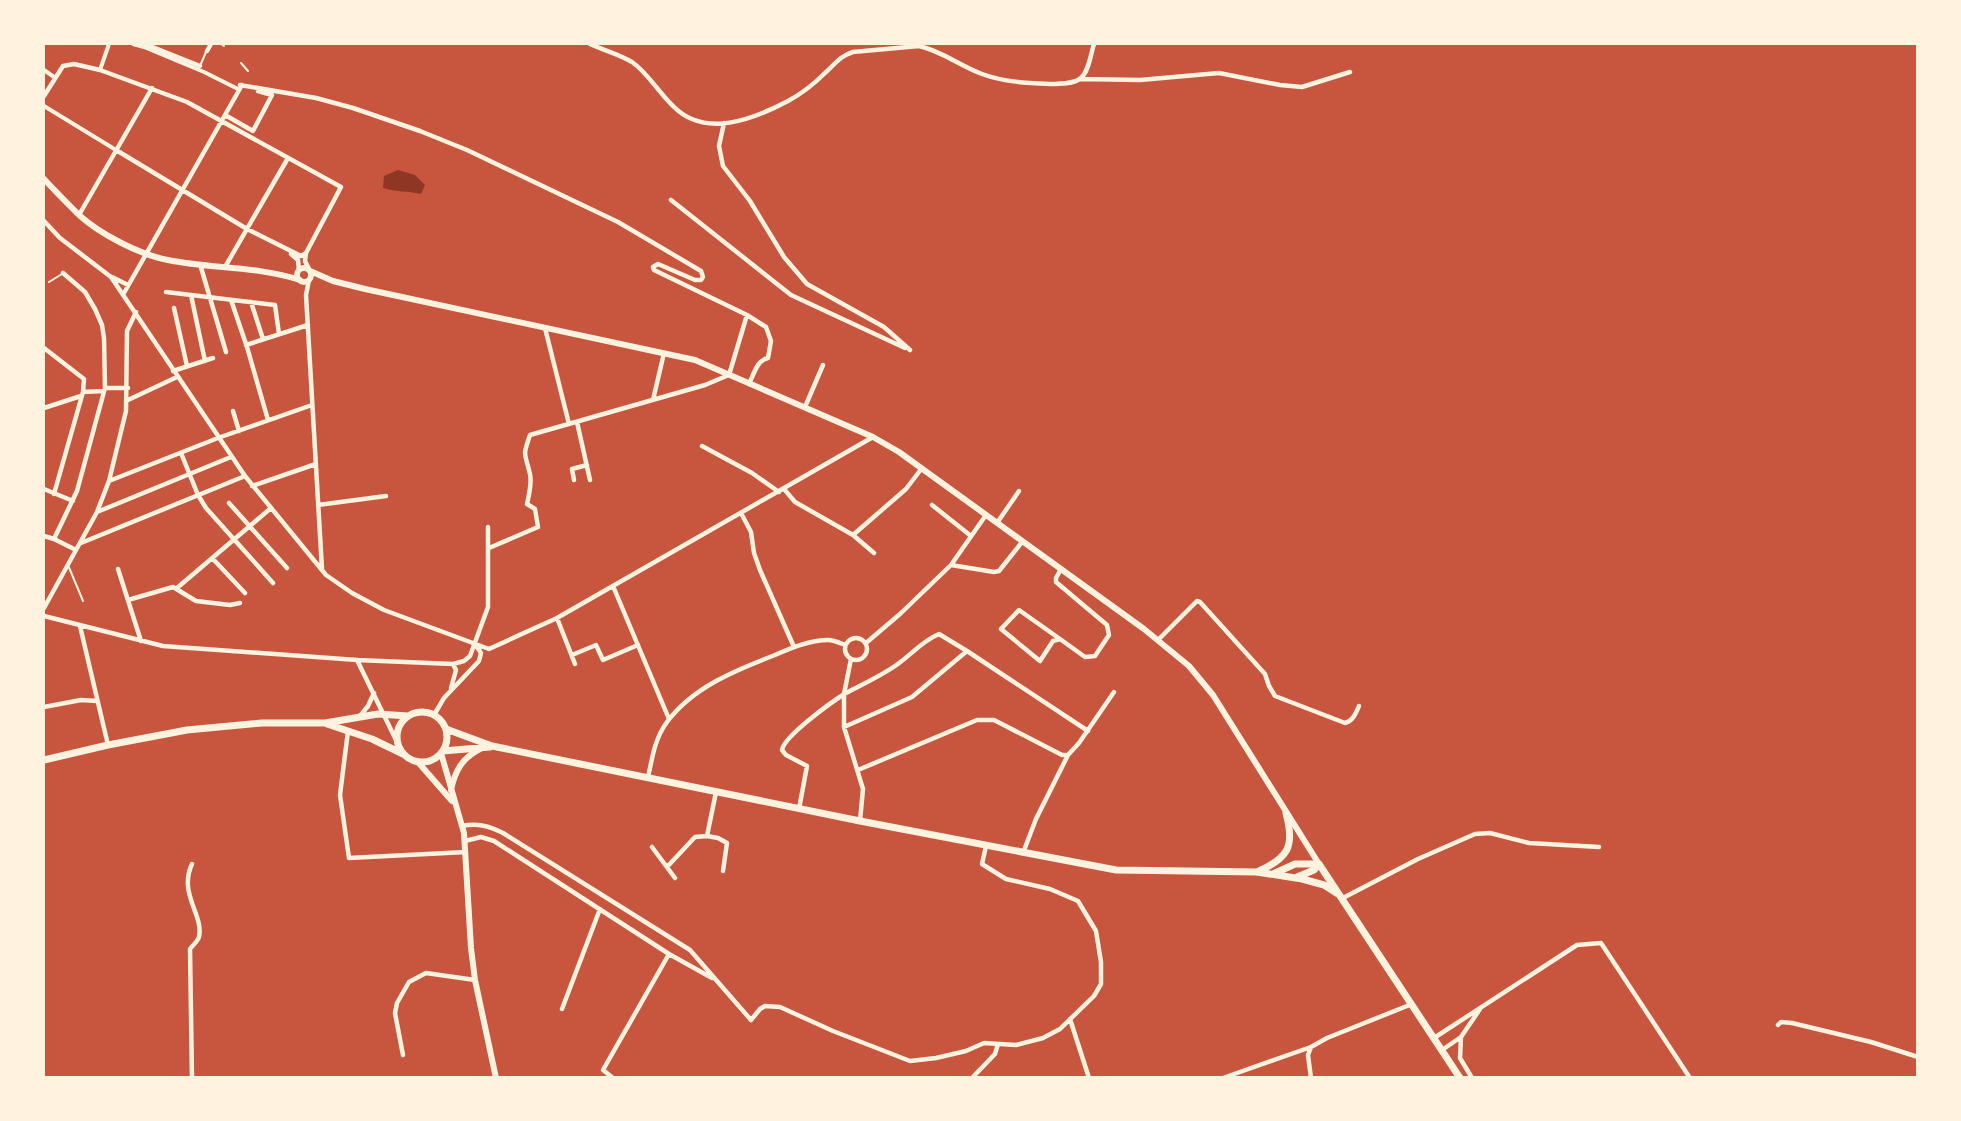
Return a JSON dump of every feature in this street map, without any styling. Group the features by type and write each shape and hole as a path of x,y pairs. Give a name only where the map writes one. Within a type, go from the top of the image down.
{"main road":[{"path":"44,760 108,745 196,729 262,723 325,723 384,714 408,716 421,712 434,715 446,729 447,737 442,752"},
{"path":"404,754 397,741 399,727 408,716"},
{"path":"325,723 372,739 417,761 430,761 442,752 492,746"},
{"path":"446,729 492,746 1023,853 1116,870 1257,872 1324,885 1340,897"},
{"path":"1257,872 1274,864 1290,843 1291,832 1286,813"},
{"path":"1271,874 1295,864 1319,864"},
{"path":"1295,878 1314,870 1319,864"},
{"path":"1319,864 1460,1077"}],"street":[{"path":"99,70 108,44"},
{"path":"134,44 145,45 200,66"},
{"path":"207,51 211,44"},
{"path":"590,44 632,63 674,107 686,116 702,122 724,123 744,121 780,105 816,81 843,55 868,50 919,46 930,48 982,74 1017,82 1052,84 1080,79 1140,80 1219,73 1280,86 1302,87 1350,72"},
{"path":"1080,79 1085,73 1094,44"},
{"path":"44,96 54,77 63,66 68,64 99,70 152,88 253,130 272,95 239,87 145,45"},
{"path":"44,70 54,77"},
{"path":"124,293 224,118 239,87"},
{"path":"239,87 316,98 420,130 618,222 687,262 701,271 701,280 694,280 658,264 653,267 654,270 747,315 766,327 771,341 768,358 761,360 749,384"},
{"path":"79,215 152,88"},
{"path":"44,106 182,191 295,256 299,262 300,280 306,295"},
{"path":"224,118 288,158 341,187 306,253 305,261 311,275 306,295 322,569"},
{"path":"671,200 791,295 910,350 884,327 807,284 784,257 734,178 723,166 719,146 724,123"},
{"path":"225,267 288,158"},
{"path":"44,179 79,215 102,231 146,253 169,261 291,275 300,280 333,281 695,360 873,437 922,468 1158,640 1189,666 1213,694 1319,864"},
{"path":"44,221 60,238 111,277 128,285"},
{"path":"295,256 306,253"},
{"path":"200,264 226,352"},
{"path":"291,275 305,268 333,281"},
{"path":"54,539 73,501 82,475 105,390 102,325 85,292 63,273"},
{"path":"111,277 124,293 173,371 252,486 333,581 384,610 489,649 557,618 873,437"},
{"path":"166,292 274,305 279,334"},
{"path":"190,295 205,361"},
{"path":"231,300 268,420"},
{"path":"251,302 263,339"},
{"path":"174,308 187,366"},
{"path":"44,608 97,512 109,481 124,425 128,400 127,331 136,312"},
{"path":"489,548 538,527 535,509 527,504 530,474 524,452 530,435 705,386 729,375 747,315"},
{"path":"247,346 308,325"},
{"path":"545,328 569,424"},
{"path":"44,348 84,380 54,494"},
{"path":"653,400 664,353"},
{"path":"173,371 213,358"},
{"path":"805,407 823,365"},
{"path":"128,400 177,377"},
{"path":"44,408 82,394 128,388"},
{"path":"109,481 218,438 312,405"},
{"path":"232,411 238,431"},
{"path":"577,422 590,480"},
{"path":"702,446 752,473 781,490 795,502 854,535 874,553"},
{"path":"181,453 198,495 206,508 273,583"},
{"path":"97,512 231,457"},
{"path":"252,486 316,464"},
{"path":"574,480 572,469 587,465"},
{"path":"854,535 906,489 922,468"},
{"path":"80,544 245,476"},
{"path":"44,489 73,501"},
{"path":"997,523 1019,491"},
{"path":"318,505 386,496"},
{"path":"229,503 287,568"},
{"path":"932,505 971,536"},
{"path":"128,600 169,588 177,588 271,508"},
{"path":"741,513 751,532 754,553 760,570 794,647"},
{"path":"866,643 951,565 986,515"},
{"path":"44,616 163,646 357,660 453,664 464,661 472,651 488,607 488,527"},
{"path":"44,536 76,550"},
{"path":"951,565 999,571 1022,542"},
{"path":"213,559 245,593"},
{"path":"118,569 141,641"},
{"path":"1060,639 1053,641 1040,661 1001,629 1019,610 1060,639 1085,657 1095,656 1110,635 1105,621 1056,582 1061,569"},
{"path":"613,586 669,719"},
{"path":"177,588 196,602 230,605 240,603"},
{"path":"1158,640 1197,601 1265,674 1275,696 1345,723 1354,717 1359,706"},
{"path":"557,618 575,664"},
{"path":"80,626 108,745"},
{"path":"799,809 807,766 786,754 782,747 810,720 844,694 879,676 939,634 1088,731"},
{"path":"857,637 866,643 867,650 864,657 858,660 851,659 846,653 845,645 850,639 857,637"},
{"path":"648,778 656,741 669,719 702,690 722,677 794,647 828,640 845,645"},
{"path":"448,693 479,661 481,653 475,643"},
{"path":"572,655 596,645 603,660 638,645"},
{"path":"844,728 912,697 967,651"},
{"path":"851,659 844,694 844,728 863,789 860,821"},
{"path":"357,660 397,741"},
{"path":"434,715 455,677 456,670 453,664"},
{"path":"1023,853 1036,819 1068,755 1088,731 1114,692"},
{"path":"359,717 368,706 374,693"},
{"path":"44,707 81,700 97,701"},
{"path":"858,770 977,720 985,719 993,720 1062,755 1068,755"},
{"path":"348,731 340,795 349,858 466,852"},
{"path":"451,791 456,771 465,758 480,749"},
{"path":"442,752 465,842 475,980 496,1077"},
{"path":"417,761 454,804"},
{"path":"707,836 716,792"},
{"path":"462,826 478,824 495,829 690,950 751,1020 765,1006 780,1007 833,1031 910,1061 966,1051 984,1043 1016,1045 1043,1038 1060,1029 1094,996 1101,984 1101,962 1096,931 1078,901 1050,889 1006,879 982,864 986,846"},
{"path":"1340,897 1418,858 1475,834 1490,833 1529,843 1599,847"},
{"path":"667,867 695,837 707,836 727,843 723,871"},
{"path":"465,842 481,837 494,841 669,954 717,981"},
{"path":"652,847 675,878"},
{"path":"192,864 187,884 199,927 199,937 190,949 192,1077"},
{"path":"567,887 573,878"},
{"path":"562,1009 600,909"},
{"path":"1434,1038 1577,945 1601,943 1690,1077"},
{"path":"613,1077 603,1070 669,954"},
{"path":"687,963 692,959 692,954"},
{"path":"403,1055 395,1013 397,1003 410,982 426,973 455,979 475,980"},
{"path":"1223,1077 1311,1047 1327,1038 1412,1004"},
{"path":"1442,1050 1461,1037 1482,1005"},
{"path":"1070,1019 1089,1077"},
{"path":"1778,1025 1781,1022 1792,1023 1871,1042 1917,1057"},
{"path":"1461,1037 1460,1058 1472,1077"},
{"path":"972,1077 995,1054 998,1044"},
{"path":"1311,1047 1308,1055 1311,1077"}],"lane":[{"path":"200,66 207,51"},
{"path":"241,63 248,71"},
{"path":"50,282 63,273"},
{"path":"68,566 83,601"}],"shaded area":[{"path":"398,170 415,175 425,185 421,194 383,188 384,176"}]}
